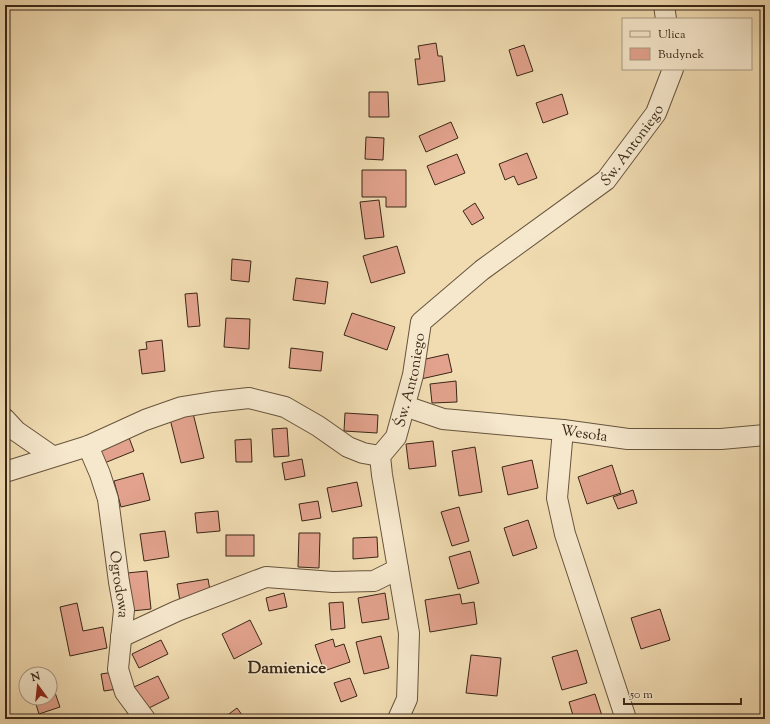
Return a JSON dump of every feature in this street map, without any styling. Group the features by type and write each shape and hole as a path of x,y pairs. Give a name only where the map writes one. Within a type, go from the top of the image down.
{"street":[{"path":"664,5 666,18"},
{"name":"Św. Antoniego","path":"380,456 396,437 413,375 421,322 482,270 606,180 656,113 673,70"},
{"path":"5,472 52,456 88,446 145,420 182,407 249,398 285,407 318,426 348,447 364,453 380,456 409,633 407,699 398,719"},
{"name":"Wesoła","path":"405,406 443,419 563,430 628,440 721,439 765,435"},
{"path":"5,419 16,431 52,456"},
{"path":"563,430 557,498 563,527 626,719"},
{"name":"Ogrodowa","path":"88,446 100,474 108,499 124,610 118,669 125,692 145,719"},
{"path":"121,637 177,611 266,578 333,582 374,581 398,569"}],"building":[{"path":"436,43 438,56 442,56 445,81 418,85 415,59 420,59 418,46"},
{"path":"524,45 533,71 517,76 509,50"},
{"path":"369,92 388,92 389,117 369,117"},
{"path":"562,94 568,114 543,123 536,103"},
{"path":"451,122 458,138 426,152 419,136"},
{"path":"366,137 384,138 383,160 365,159"},
{"path":"527,153 537,178 518,185 514,176 505,180 499,164"},
{"path":"457,154 465,173 435,185 427,166"},
{"path":"362,170 406,170 406,207 386,207 386,197 362,197"},
{"path":"379,200 384,237 365,239 360,202"},
{"path":"475,203 484,218 472,225 463,211"},
{"path":"397,246 405,273 371,283 363,256"},
{"path":"232,259 251,261 249,282 231,280"},
{"path":"296,278 328,282 325,304 293,300"},
{"path":"197,293 200,326 188,327 185,294"},
{"path":"352,313 395,327 387,350 344,335"},
{"path":"226,318 250,319 249,349 224,347"},
{"path":"162,340 165,371 142,374 139,350 147,349 146,342"},
{"path":"291,348 323,352 321,371 289,368"},
{"path":"448,354 452,372 421,379 417,361"},
{"path":"456,381 457,402 432,403 430,384"},
{"path":"192,409 204,458 181,463 169,415"},
{"path":"345,413 378,415 377,433 344,431"},
{"path":"287,428 289,456 274,457 272,429"},
{"path":"128,435 134,451 102,464 96,447"},
{"path":"251,439 252,462 236,462 235,440"},
{"path":"433,441 436,466 409,469 406,444"},
{"path":"475,447 482,492 459,496 452,451"},
{"path":"302,459 305,476 285,480 282,463"},
{"path":"532,460 538,488 508,495 502,467"},
{"path":"612,465 621,493 587,504 578,477"},
{"path":"143,473 150,500 121,507 114,481"},
{"path":"357,482 362,506 332,512 327,488"},
{"path":"633,490 637,503 618,509 613,497"},
{"path":"318,501 321,518 302,521 299,504"},
{"path":"459,507 469,541 452,546 441,512"},
{"path":"218,511 220,531 197,533 195,513"},
{"path":"528,520 537,548 513,556 504,528"},
{"path":"165,531 169,557 144,561 140,534"},
{"path":"299,533 320,533 319,568 298,567"},
{"path":"226,535 254,535 254,556 226,556"},
{"path":"377,537 378,557 353,559 353,538"},
{"path":"470,551 479,583 458,589 449,557"},
{"path":"147,571 151,609 132,611 127,573"},
{"path":"208,579 211,596 180,601 177,584"},
{"path":"284,593 287,607 269,611 266,598"},
{"path":"385,593 389,619 362,623 358,598"},
{"path":"460,594 462,604 474,602 477,624 430,632 425,600"},
{"path":"343,602 345,628 331,630 329,603"},
{"path":"77,603 83,631 103,627 107,648 70,656 60,607"},
{"path":"660,609 670,640 641,649 631,618"},
{"path":"250,620 262,644 234,659 222,634"},
{"path":"381,636 389,668 364,674 356,642"},
{"path":"333,639 335,647 344,644 350,662 324,671 315,645"},
{"path":"161,640 168,654 139,668 132,654"},
{"path":"577,650 587,683 562,690 552,657"},
{"path":"471,655 501,658 497,696 466,693"},
{"path":"114,672 117,689 104,691 101,674"},
{"path":"158,676 169,698 145,710 134,687"},
{"path":"350,678 357,696 341,702 334,683"},
{"path":"595,694 603,719 574,719 569,702"},
{"path":"58,701 60,707 39,714 36,706 58,706"},
{"path":"237,708 245,719 222,719"}],"district":[{"name":"Damienice","path":"287,667"}]}
